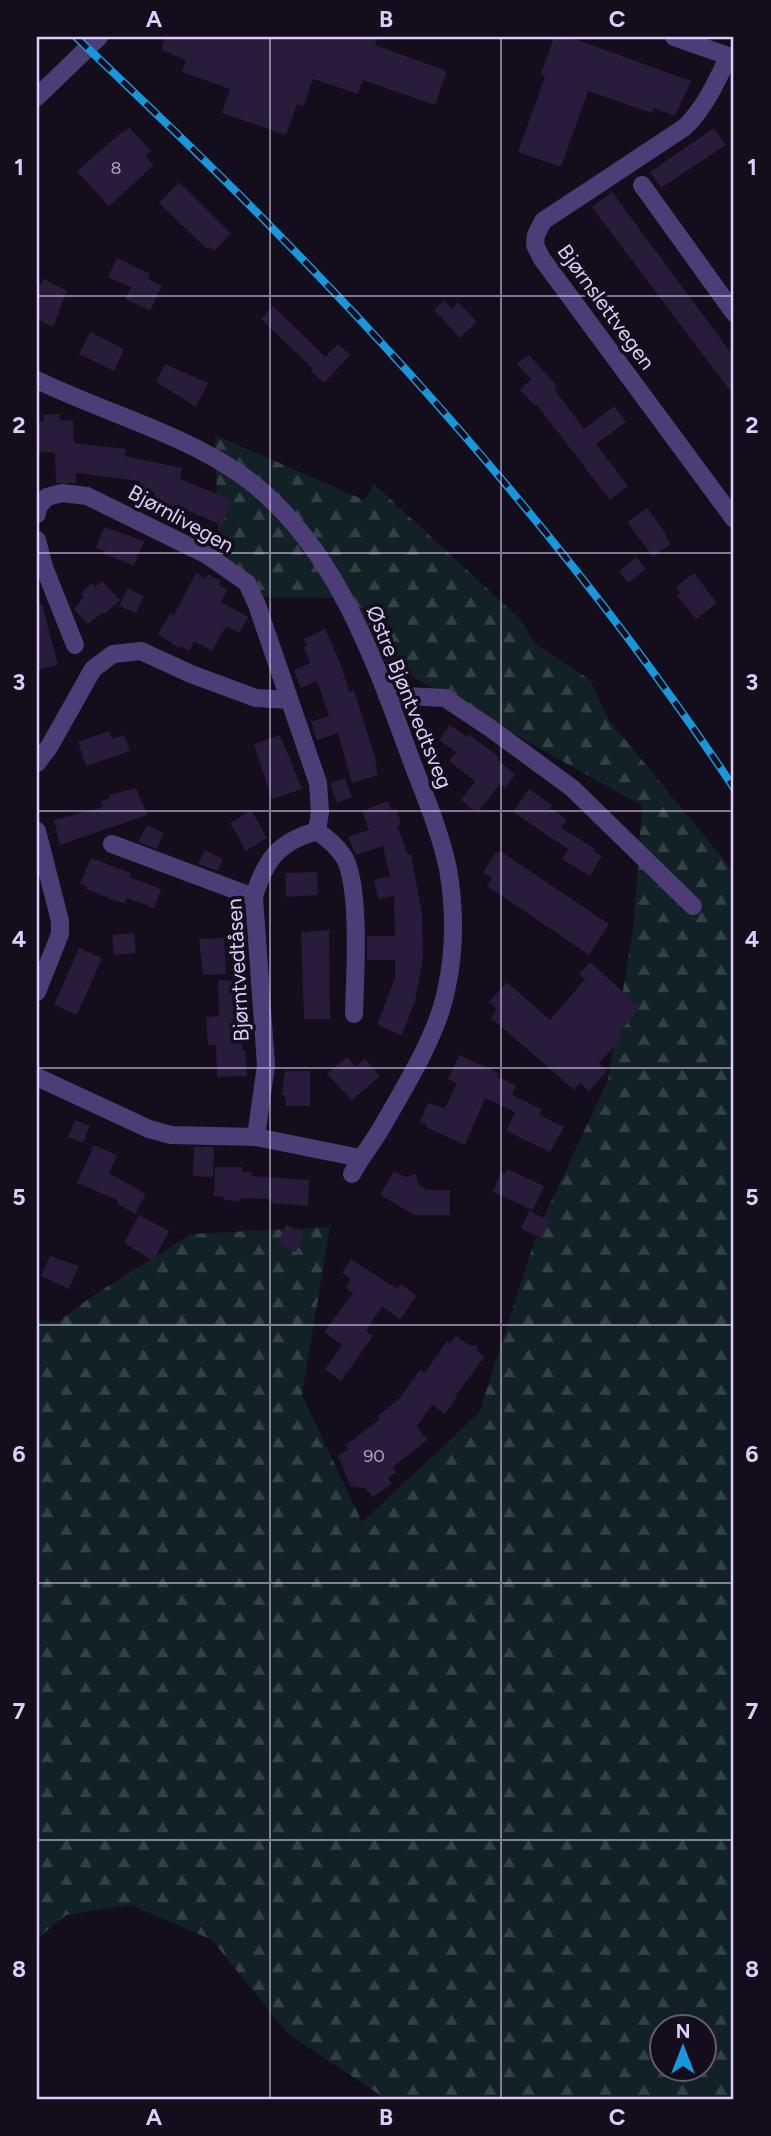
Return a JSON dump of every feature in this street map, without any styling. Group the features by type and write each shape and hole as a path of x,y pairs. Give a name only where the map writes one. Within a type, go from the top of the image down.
{"street":[{"path":"37,97 99,37"},
{"path":"674,37 732,57"},
{"name":"Bjørnslettvegen","path":"732,57 700,113 685,127 543,221 536,235 535,245 542,260 570,299 734,519"},
{"path":"642,185 734,313"},
{"name":"Østre Bjøntvedtsveg","path":"37,380 191,446 243,477 278,506 325,565 356,622 387,695 439,835 448,870 453,931 446,991 438,1021 382,1126 356,1166 256,1137"},
{"name":"Bjørnlivegen","path":"37,514 38,507 47,497 62,493 87,496 207,555 247,583 289,700"},
{"path":"37,540 44,567 75,645"},
{"path":"37,762 50,747 93,669 113,654 141,651 191,674 256,698 289,700 318,783 320,812 317,831 332,842 346,859 353,890 356,934 354,1014"},
{"path":"387,695 445,698 490,728 572,788 693,906"},
{"path":"37,831 60,921 60,934 37,992"},
{"name":"Bjørntvedtåsen","path":"256,1137 266,1065 254,897 260,876 270,858 297,837 317,831"},
{"path":"112,844 254,897"},
{"path":"37,1077 149,1129 171,1135 256,1137"}],"green space":[{"path":"215,435 364,500 374,484 520,619 536,644 590,680 609,720 734,872 734,2099 386,2099 287,2033 212,1940 131,1905 66,1915 37,1939 37,1320 58,1322 91,1297 191,1234 330,1227 302,1395 362,1522 479,1413 539,1227 608,1080 633,930 642,806 378,657 353,598 250,597 219,558"}],"building":[{"path":"165,37 378,37 375,45 447,71 435,105 363,80 358,94 313,79 304,106 297,104 286,135 222,113 230,89 182,72 186,60 161,50"},
{"path":"554,37 569,37 691,81 675,116 654,108 652,113 588,91 561,167 518,152 545,76 541,74"},
{"path":"129,127 151,151 145,156 154,165 109,206 77,171"},
{"path":"714,128 726,145 661,188 650,172"},
{"path":"179,182 231,234 214,251 209,247 207,249 159,203"},
{"path":"612,192 734,357 734,396 592,207"},
{"path":"117,258 150,274 148,279 162,286 150,311 125,299 131,287 108,277"},
{"path":"44,279 67,291 53,327 37,319 37,282 41,284"},
{"path":"444,300 452,309 458,302 477,322 460,338 434,310"},
{"path":"273,306 325,357 338,344 350,355 324,383 261,319"},
{"path":"90,332 124,349 114,371 79,354"},
{"path":"529,355 557,386 554,389 584,429 614,406 626,422 596,444 628,486 610,500 537,405 520,390 531,379 517,364"},
{"path":"165,364 208,383 196,407 156,382"},
{"path":"59,414 60,421 73,420 74,443 126,449 125,456 182,468 180,479 232,500 222,525 174,505 171,519 150,514 155,492 138,488 140,481 76,473 76,483 56,483 55,453 37,451 37,422 44,422 43,415"},
{"path":"647,508 671,544 653,557 627,522"},
{"path":"104,527 144,541 134,566 96,548"},
{"path":"636,557 646,569 628,583 619,571"},
{"path":"196,573 206,578 208,574 221,581 219,585 227,590 221,602 248,617 240,633 226,626 212,651 194,641 189,651 180,646 179,648 158,634 170,613 174,615"},
{"path":"694,573 717,603 696,619 677,595 680,593 676,587"},
{"path":"102,581 120,600 88,624 74,609 84,597 81,593 92,583 95,587"},
{"path":"128,588 144,596 136,613 119,606"},
{"path":"42,604 58,665 37,670 37,605"},
{"path":"325,629 341,665 349,692 354,690 377,764 378,775 352,783 338,733 317,740 311,722 329,716 317,681 301,688 294,670 310,663 304,639"},
{"path":"450,725 467,737 469,734 499,757 497,759 515,775 505,788 500,784 479,811 461,800 475,781 449,761 456,752 439,740"},
{"path":"109,731 112,739 124,735 130,751 86,766 78,742"},
{"path":"280,735 302,789 272,799 254,744"},
{"path":"345,778 352,797 337,803 330,783"},
{"path":"136,788 147,815 60,845 54,820 103,807 100,801 110,798 109,795"},
{"path":"529,789 552,805 550,808 567,820 561,828 602,856 590,876 562,859 568,849 513,812"},
{"path":"388,801 392,810 396,808 401,824 397,826 408,855 411,854 422,914 423,959 415,1001 402,1035 377,1025 395,978 395,960 367,960 367,936 395,936 394,896 378,899 374,880 390,876 383,846 356,855 348,837 369,830 362,811"},
{"path":"251,810 267,838 246,851 230,823"},
{"path":"147,825 164,833 157,849 138,842"},
{"path":"205,850 223,859 218,871 198,864"},
{"path":"496,852 502,852 609,924 589,955 487,886 492,878 483,872"},
{"path":"91,858 131,873 129,877 161,889 154,908 127,898 125,903 119,902 86,889 87,887 80,884"},
{"path":"317,872 318,895 286,897 285,873"},
{"path":"329,930 330,1019 304,1019 301,932"},
{"path":"134,933 136,953 114,955 112,935"},
{"path":"224,938 226,974 203,975 199,939"},
{"path":"79,948 102,958 77,1015 54,1005"},
{"path":"590,962 639,1006 617,1035 621,1039 599,1063 607,1071 589,1091 580,1083 574,1090 491,1018 497,1010 489,1002 507,982 550,1020 585,979 579,974"},
{"path":"218,980 239,981 242,1050 245,1050 247,1076 217,1077 216,1045 208,1045 206,1017 219,1016"},
{"path":"459,1055 499,1073 497,1077 516,1085 512,1095 542,1109 539,1115 564,1127 550,1152 506,1131 515,1112 485,1098 465,1145 420,1122 428,1103 445,1108 457,1083 448,1079"},
{"path":"347,1057 356,1066 365,1059 380,1076 352,1100 327,1074"},
{"path":"285,1071 310,1071 310,1106 286,1106 285,1095 282,1095"},
{"path":"75,1120 90,1126 83,1143 68,1137"},
{"path":"94,1145 117,1155 109,1173 146,1194 135,1214 117,1204 119,1201 77,1183"},
{"path":"194,1147 214,1147 213,1177 193,1176"},
{"path":"215,1167 242,1167 242,1172 252,1172 252,1176 309,1180 308,1206 271,1203 271,1199 241,1198 240,1201 214,1196"},
{"path":"507,1169 544,1186 533,1210 493,1192 501,1172 505,1174"},
{"path":"394,1171 405,1177 416,1174 419,1185 427,1190 450,1190 450,1215 415,1215 380,1195"},
{"path":"529,1211 550,1221 542,1238 521,1229"},
{"path":"139,1215 169,1231 153,1261 124,1243"},
{"path":"286,1225 304,1232 296,1252 278,1244"},
{"path":"50,1256 79,1266 69,1289 41,1276"},
{"path":"351,1259 397,1289 402,1284 416,1296 400,1320 382,1306 366,1331 373,1336 341,1381 325,1369 342,1345 324,1332 353,1293 346,1288 351,1279 342,1273"},
{"path":"456,1336 469,1345 477,1346 477,1351 485,1356 445,1414 432,1405 417,1426 427,1440 393,1467 396,1472 388,1478 392,1484 373,1497 365,1488 351,1487 338,1456 349,1449 346,1445 380,1419 378,1416 400,1398 420,1370 425,1373 447,1341 450,1344"}],"railway":[{"path":"76,37 277,233 401,364 460,431 519,500 630,641 734,788"}]}
